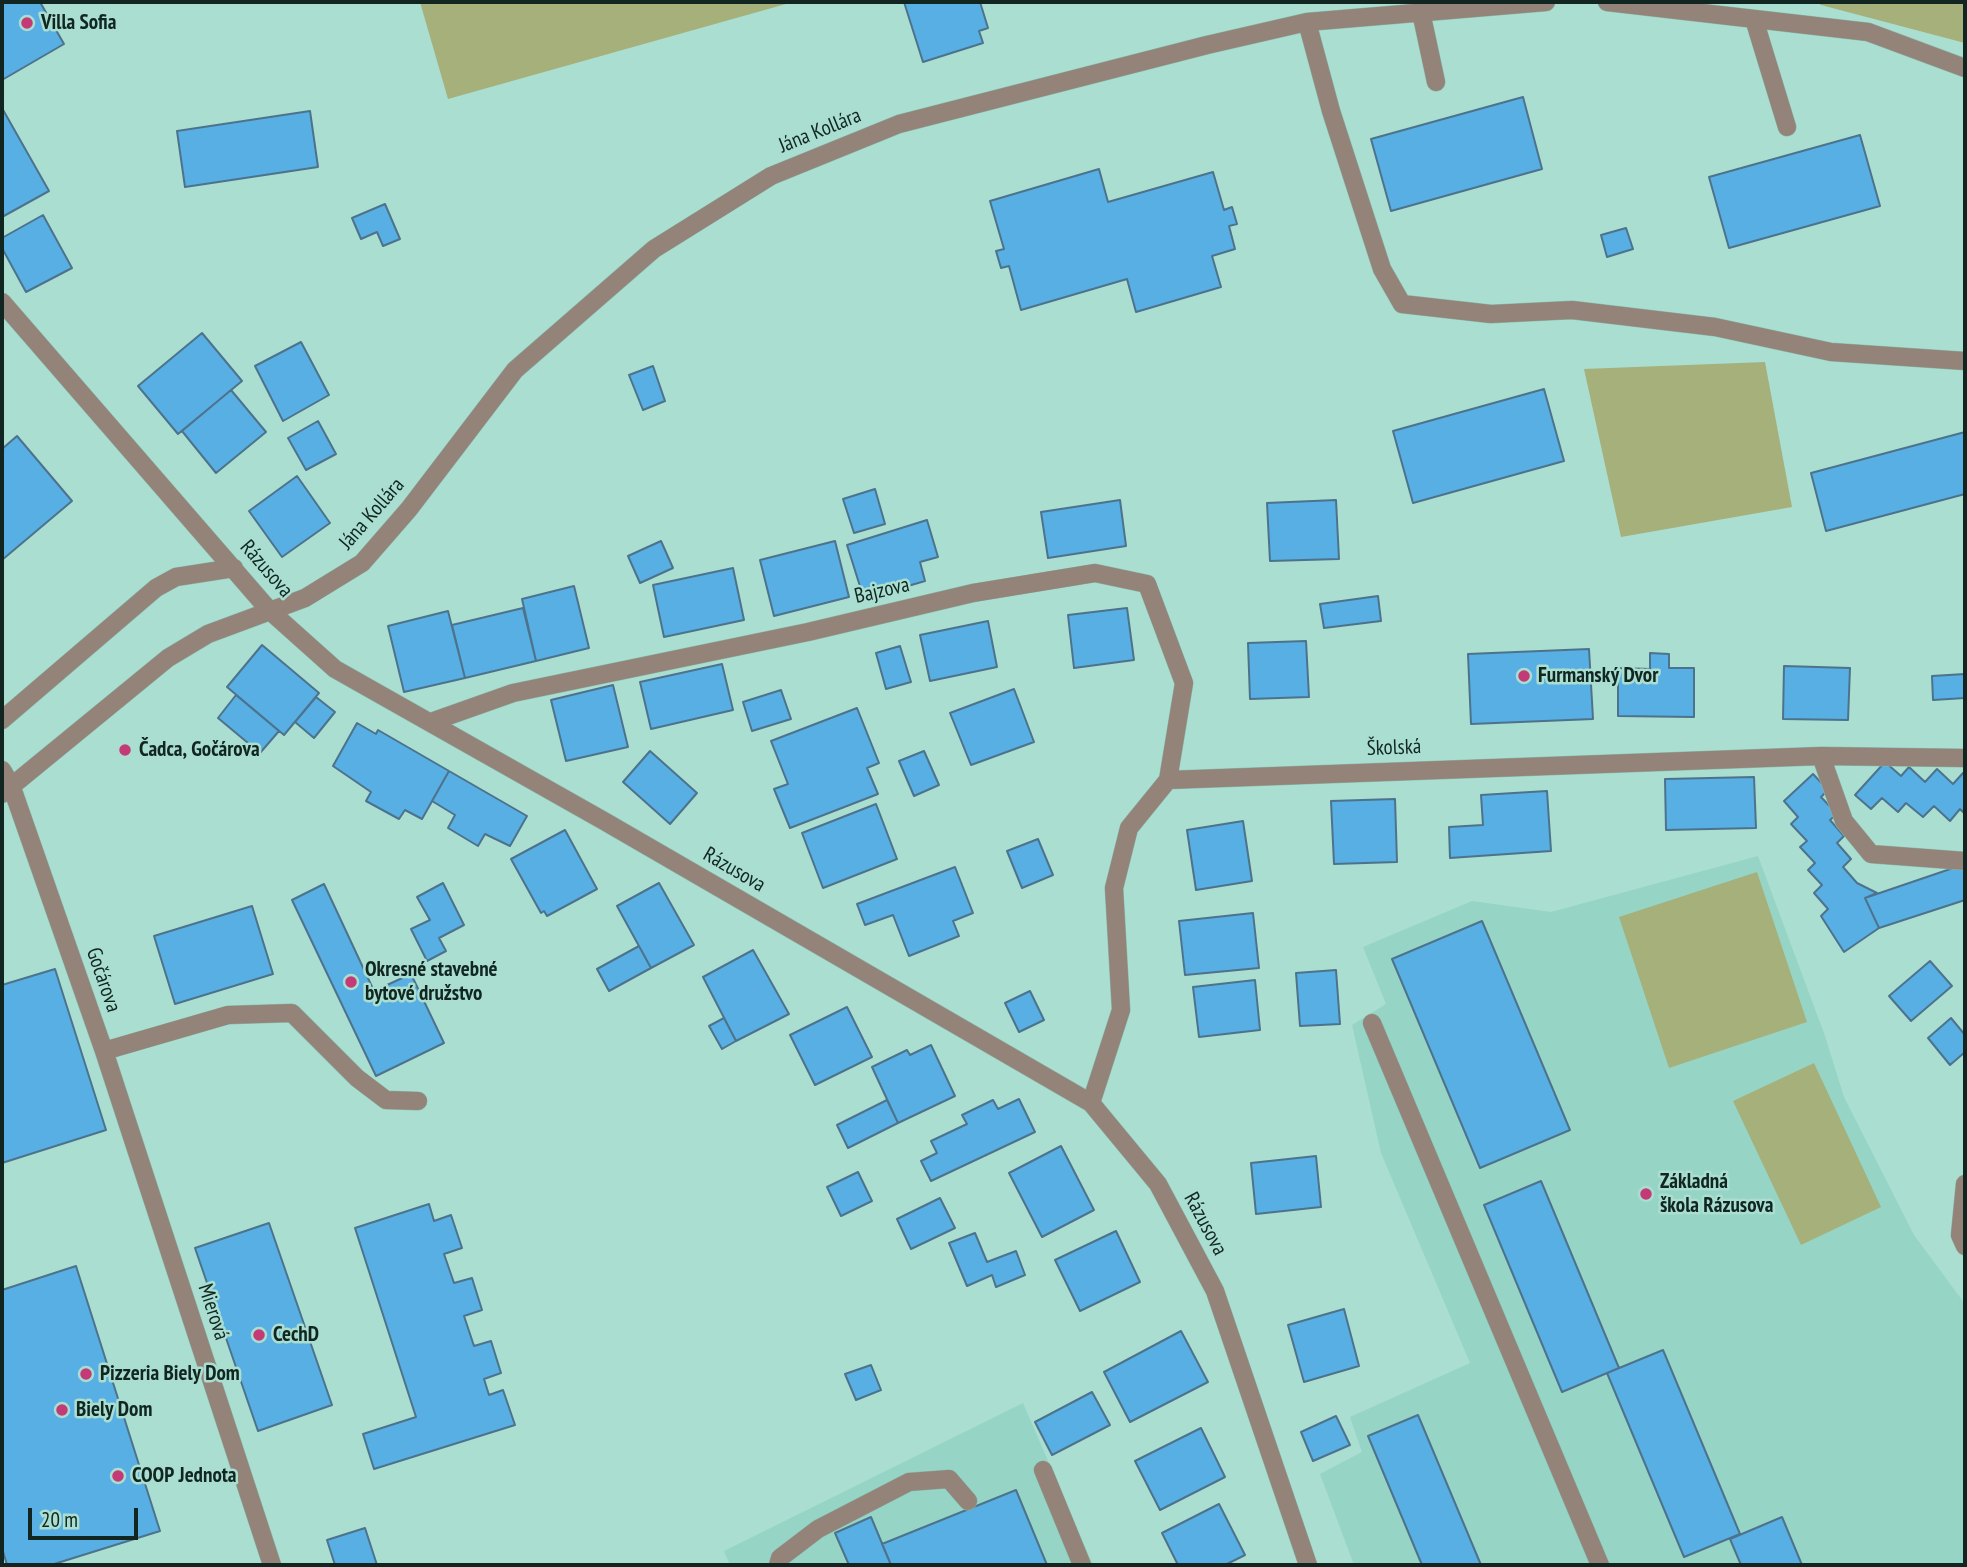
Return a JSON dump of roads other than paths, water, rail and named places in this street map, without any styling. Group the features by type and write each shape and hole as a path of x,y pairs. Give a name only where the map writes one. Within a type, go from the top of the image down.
{"street":[{"name":"Jána Kollára","path":"5,783 168,657 208,634 305,598 362,563 409,509 514,370 654,249 771,176 899,124 1307,22 1546,2"},
{"path":"1607,2 1868,32 1965,68"},
{"path":"1421,12 1436,82"},
{"path":"1754,19 1787,127"},
{"path":"1307,22 1331,111 1382,269 1402,304 1491,314 1572,310 1715,327 1831,352 1965,361"},
{"name":"Rázusova","path":"2,302 269,610 335,669 1091,1103 1158,1184 1215,1291 1308,1565"},
{"path":"2,720 156,588 176,577 234,568"},
{"name":"Bajzova","path":"431,722 513,693 808,632 973,593 1095,573 1147,584 1184,683 1168,780"},
{"path":"1822,756 1844,821 1871,854 1965,860"},
{"name":"Školská","path":"1168,780 1822,756 1965,758"},
{"path":"1091,1103 1121,1010 1114,888 1129,828 1168,780"},
{"name":"Gočárova","path":"5,783 104,1051 150,1192"},
{"path":"104,1051 228,1016 292,1013 357,1078 386,1100 418,1101"},
{"path":"1372,1023 1600,1565"},
{"path":"1965,1184 1960,1235 1965,1245"},
{"name":"Mierová","path":"150,1192 272,1565"},
{"path":"1044,1470 1082,1565"},
{"path":"778,1565 780,1558 818,1529 909,1482 949,1479 968,1500"}],"place":[{"name":"Villa Sofia","path":"27,23"},
{"name":"Furmanský Dvor","path":"1524,676"},
{"name":"Čadca, Gočárova","path":"125,750"},
{"name":"Okresné stavebné bytové družstvo","path":"351,982"},
{"name":"Základná škola Rázusova","path":"1646,1194"},
{"name":"CechD","path":"259,1335"},
{"name":"Pizzeria Biely Dom","path":"86,1374"},
{"name":"Biely Dom","path":"62,1410"},
{"name":"COOP Jednota","path":"118,1476"}]}
